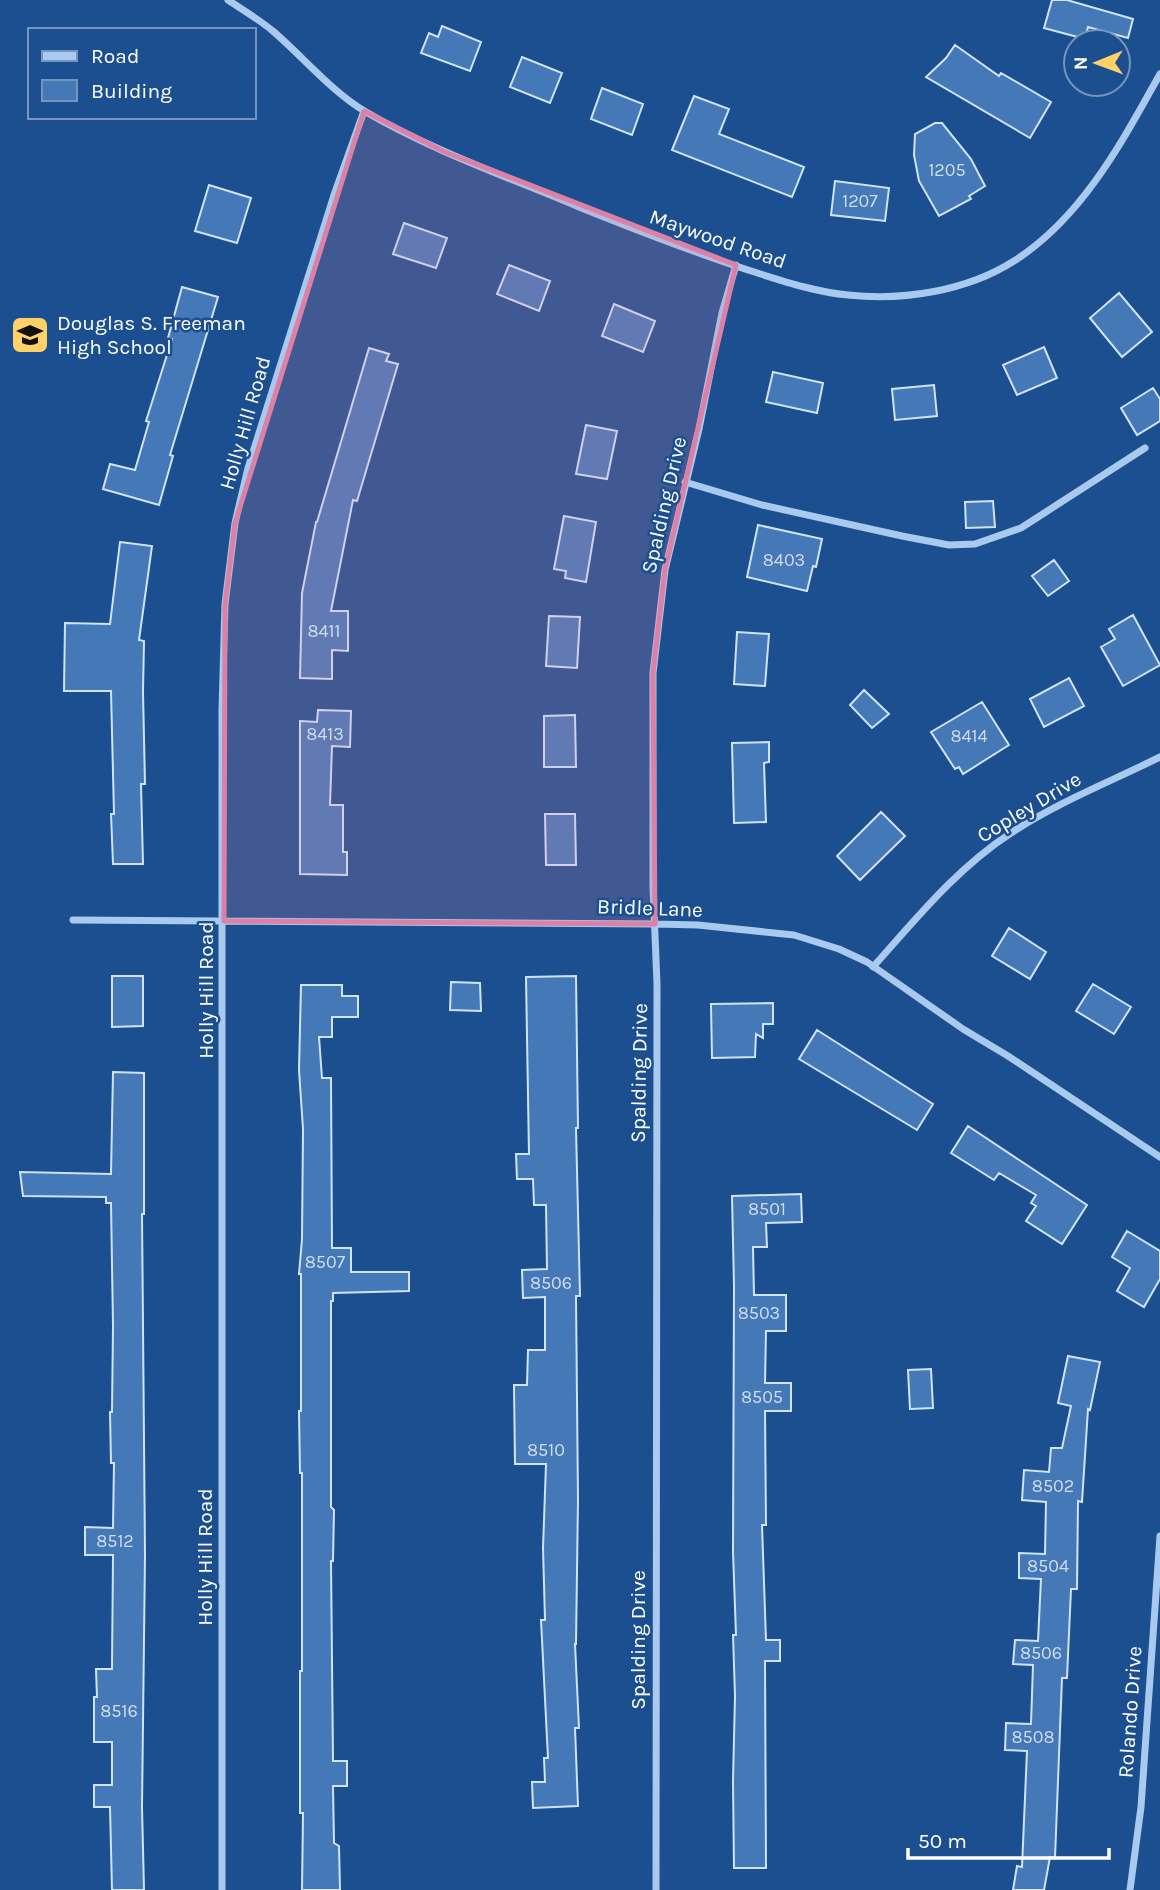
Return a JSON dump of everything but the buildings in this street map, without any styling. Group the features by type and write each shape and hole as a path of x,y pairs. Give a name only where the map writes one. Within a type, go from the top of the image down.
{"street":[{"name":"Maywood Road","path":"228,0 271,29 364,111 445,152 656,238 807,288 850,296 928,292 969,282 1012,262 1038,243 1069,214 1118,148 1160,74"},
{"name":"Holly Hill Road","path":"222,1890 222,709 225,604 236,523 252,455 334,195 364,111"},
{"name":"Spalding Drive","path":"656,1890 657,984 652,783 653,673 665,570 699,429 722,313 736,265"},
{"path":"685,482 762,505 902,536 948,545 975,544 1021,528 1145,448"},
{"name":"Copley Drive","path":"873,967 936,897 972,862 1010,833 1062,803 1160,757"},
{"name":"Bridle Lane","path":"74,920 655,925 793,934 839,949 873,967 1160,1157"},
{"name":"Rolando Drive","path":"1130,1890 1141,1807 1160,1536"}],"highlighted area":[{"path":"364,111 445,152 736,265 665,570 653,673 655,924 224,921 225,604 235,523"}],"place":[{"name":"Douglas S. Freeman High School","path":"30,335"}]}
